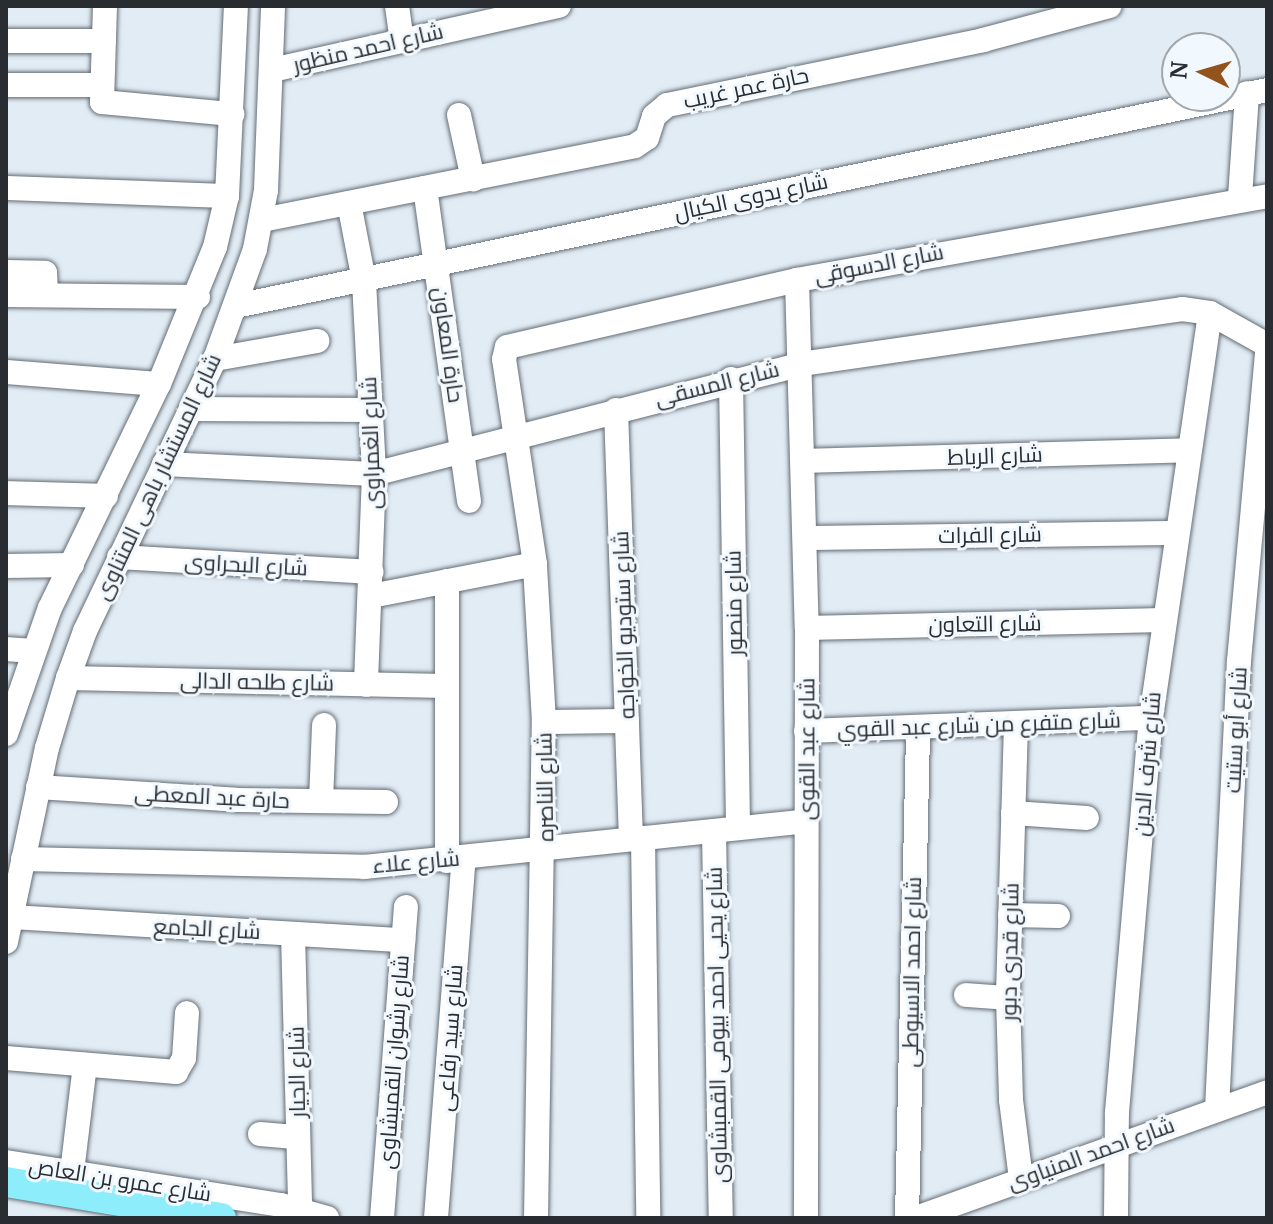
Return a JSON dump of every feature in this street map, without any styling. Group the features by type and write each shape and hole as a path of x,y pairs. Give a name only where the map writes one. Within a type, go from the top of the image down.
{"main road":[{"path":"6,1182 221,1218"}],"street":[{"path":"105,6 101,96 107,105 232,114"},
{"name":"شارع المستشار باهى المتناوى","path":"6,734 33,651 198,297 227,196 236,6"},
{"name":"شارع المستشار باهى المتناوى","path":"6,942 38,787 68,678 119,557 215,359 236,306 262,220 273,6"},
{"path":"397,6 402,41"},
{"name":"شارع احمد منظور","path":"272,70 559,6"},
{"name":"حارة عمر غريب","path":"262,220 642,143 654,116 667,105 1032,16 1110,6"},
{"path":"6,41 104,41"},
{"path":"6,85 102,85"},
{"path":"1240,197 1257,91"},
{"name":"شارع بدوى الكيال","path":"236,306 1257,91"},
{"path":"459,115 473,179"},
{"path":"6,188 227,196"},
{"name":"حارة المعاون","path":"425,188 469,501"},
{"name":"شارع الدسوقى","path":"504,359 513,344 797,280 1240,197 1267,196"},
{"name":"شارع الغمراوى","path":"349,203 364,281 372,410 372,584 366,685"},
{"path":"6,272 45,273 46,295"},
{"name":"شارع عبد القوى","path":"797,280 807,628 806,1218"},
{"path":"6,295 198,297"},
{"name":"شارع المسقى","path":"164,464 374,474 463,453 731,379 801,364 1182,309 1210,313 1267,345"},
{"name":"شارع شرف الدين","path":"1116,1218 1115,1146 1151,718 1186,450 1210,313"},
{"path":"215,359 317,341"},
{"name":"شارع أبو ستيت","path":"1217,1109 1239,661 1267,351"},
{"name":"شارع الناصره","path":"504,359 535,564 544,722 546,850 536,1218"},
{"path":"6,372 159,384"},
{"name":"شارع منصور","path":"726,830 731,379"},
{"path":"191,409 372,410"},
{"name":"شارع ستوديو الخواجه","path":"616,410 627,721 637,839 648,1218"},
{"name":"شارع الرباط","path":"804,461 1186,450"},
{"path":"6,493 106,496"},
{"name":"شارع الفرات","path":"805,538 1175,533"},
{"name":"شارع البحراوى","path":"119,557 372,584 447,581 535,564"},
{"path":"6,566 72,565"},
{"name":"شارع سيد رفاعى","path":"436,1218 455,860 445,686 447,581"},
{"name":"شارع التعاون","path":"807,628 1163,620"},
{"path":"6,649 33,651"},
{"name":"شارع طلحه الدالى","path":"68,678 445,686"},
{"name":"شارع متفرع من شارع عبد القوي","path":"806,731 1151,718"},
{"path":"544,722 627,721"},
{"name":"شارع قدرى دبور","path":"1016,724 1008,998 1011,1100 1021,1179"},
{"path":"321,801 324,725"},
{"name":"شارع احمد الاسيوطى","path":"907,1218 918,727"},
{"name":"حارة عبد المعطى","path":"38,787 386,802"},
{"path":"1013,813 1087,818"},
{"name":"شارع علاء","path":"23,859 279,868 455,860 806,821"},
{"name":"شارع يحيى احمد بيومى القمبشاوى","path":"721,1218 726,830"},
{"name":"شارع رشوان القمبشاوى","path":"382,1218 406,907"},
{"path":"1010,915 1058,916"},
{"name":"شارع الجامع","path":"11,917 403,940"},
{"name":"شارع الجيار","path":"293,934 300,1210"},
{"path":"966,995 1008,998"},
{"path":"6,1058 176,1072 184,1058 187,1013"},
{"path":"72,1172 85,1065"},
{"name":"شارع احمد المنياوى","path":"916,1218 1267,1092"},
{"path":"260,1134 298,1137"},
{"name":"شارع عمرو بن العاص","path":"6,1162 300,1210 327,1218"}]}
